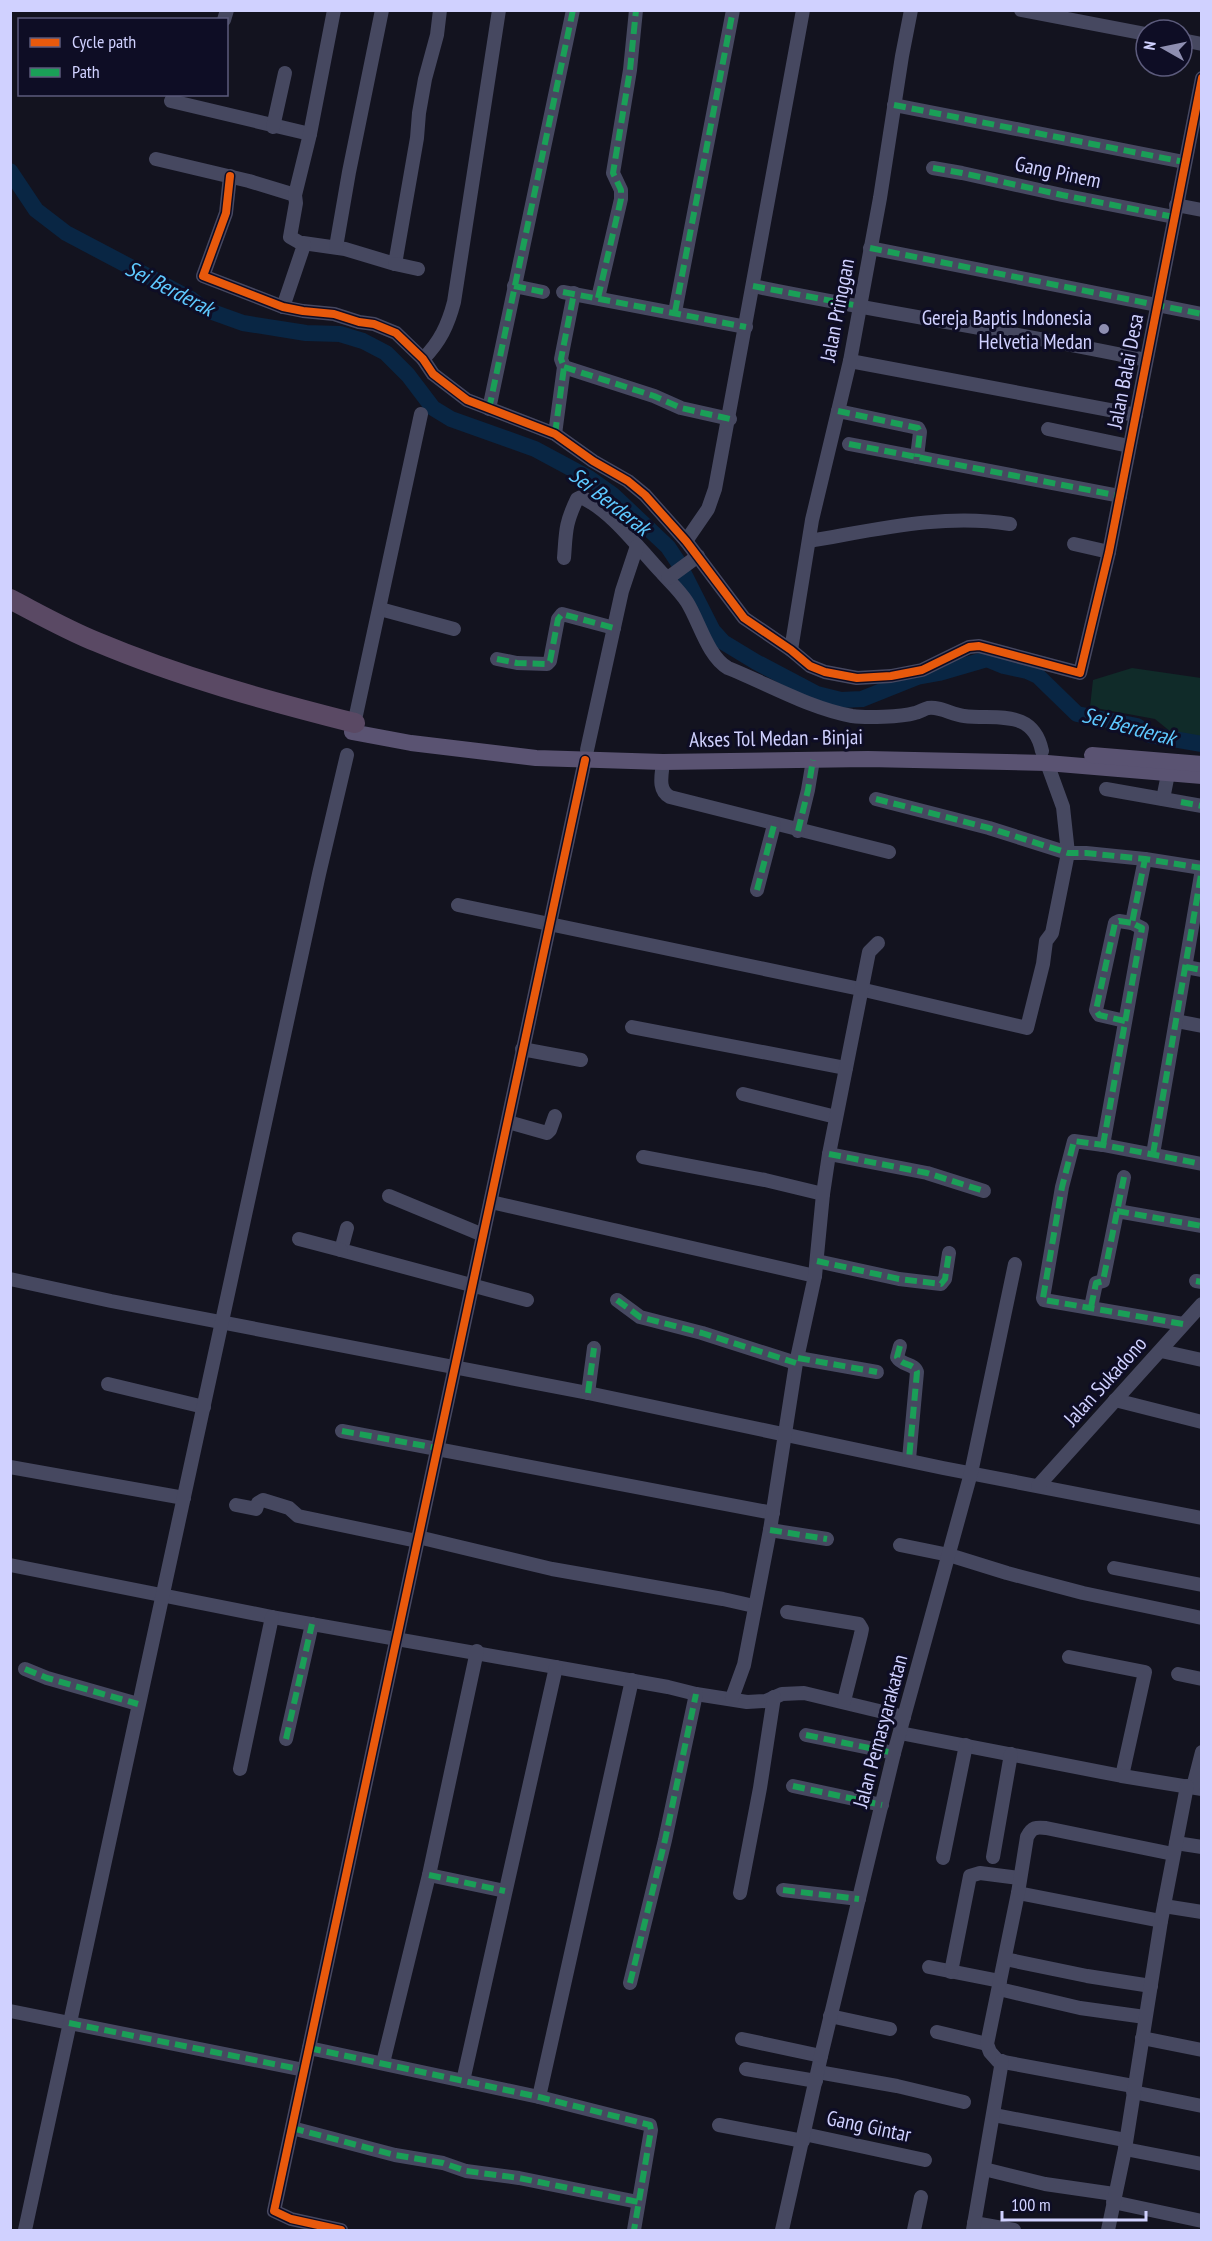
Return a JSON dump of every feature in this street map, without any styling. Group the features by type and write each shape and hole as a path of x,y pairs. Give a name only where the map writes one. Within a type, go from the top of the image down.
{"highway":[{"path":"10,599 85,637 130,656 354,727"},
{"path":"10,613 70,642 141,671 284,716 354,727"}],"main road":[{"name":"Akses Tol Medan - Binjai","path":"354,727 488,748 663,762 737,756 813,760 1044,757"},
{"name":"Akses Tol Medan - Binjai","path":"586,755 1044,757 1169,767 1202,764"},
{"name":"Akses Tol Medan - Binjai","path":"1169,767 1202,776"}],"street":[{"path":"334,10 310,134 295,195 296,203 290,237 303,243 336,248 418,269"},
{"path":"336,248 382,10"},
{"path":"394,264 417,138 419,113 437,35 440,10"},
{"path":"423,359 437,345 445,330 454,302 499,10"},
{"path":"489,409 573,10"},
{"path":"598,298 621,199 621,190 614,173 630,70 636,10"},
{"path":"675,312 733,10"},
{"path":"686,541 712,502 730,418 803,10"},
{"name":"Jalan Pringgan","path":"791,650 809,541 850,361 911,10"},
{"path":"1022,10 1134,32"},
{"path":"273,126 285,73"},
{"name":"Jalan Balai Desa","path":"791,650 810,666 825,672 857,678 891,676 922,670 969,646 978,646 1077,673 1082,671 1109,552 1202,78"},
{"path":"171,101 310,134"},
{"path":"894,105 1184,162"},
{"path":"156,159 230,176 295,195"},
{"name":"Gang Pinem","path":"933,168 1062,195 1175,211 1202,210"},
{"path":"230,176 226,213 203,276 283,307 334,314 374,324 396,333 423,359 434,374 467,399 555,434 628,481 645,495 686,541 695,558 744,618 791,650"},
{"path":"283,307 303,243"},
{"path":"870,248 1202,314"},
{"path":"514,286 543,292"},
{"path":"753,286 1039,338 1146,360"},
{"path":"555,434 564,367 561,359 568,292 746,327"},
{"path":"850,361 1136,415"},
{"path":"564,367 654,396 681,408 730,418"},
{"path":"838,411 918,428 920,432 917,457"},
{"path":"354,727 421,414"},
{"path":"1048,429 1129,446"},
{"path":"849,444 1120,496"},
{"path":"458,905 863,990 1027,1028 1043,964 1046,941 1052,933 1068,853 1063,807 1036,733 1019,720 964,716 928,708 900,715 854,716 823,708 720,664 686,600 670,577 608,516 581,497 577,499 565,526 564,558"},
{"path":"809,541 942,520 991,520 1010,524"},
{"path":"1074,544 1109,552"},
{"path":"341,2230 291,2219 273,2211 586,755 622,591 637,546"},
{"path":"670,577 695,558"},
{"path":"380,609 454,629"},
{"path":"497,659 517,663 547,664 550,662 558,619 562,614 614,628"},
{"path":"25,2230 319,874 347,755"},
{"path":"798,831 813,760"},
{"path":"663,762 661,780 665,795 774,825 889,852"},
{"path":"1163,799 1169,767"},
{"path":"1106,789 1202,806"},
{"path":"876,799 989,828 1068,853 1144,859 1202,869 1198,914 1186,967 1153,1154"},
{"path":"757,890 774,825"},
{"path":"1132,923 1144,859"},
{"path":"1102,1145 1125,1021 1142,928 1140,925 1119,921 1116,923 1096,1010 1099,1015 1125,1021"},
{"path":"732,1698 744,1665 770,1530 797,1360 815,1276 823,1194 836,1117 869,952 878,943"},
{"path":"1186,967 1202,970"},
{"path":"1176,1021 1202,1026"},
{"path":"632,1027 846,1068"},
{"path":"522,1049 581,1060"},
{"path":"743,1094 836,1117"},
{"path":"508,1122 547,1133 555,1116"},
{"path":"1183,1323 1043,1298 1060,1198 1074,1142 1202,1164"},
{"path":"829,1154 927,1173 984,1191"},
{"path":"643,1157 765,1180 823,1194"},
{"path":"1091,1307 1096,1283 1103,1281 1124,1177"},
{"path":"389,1196 483,1235"},
{"path":"491,1202 815,1276"},
{"path":"1117,1211 1202,1226"},
{"path":"341,1250 347,1228"},
{"path":"299,1239 527,1300"},
{"path":"817,1261 900,1279 941,1284 945,1279 949,1253"},
{"name":"Jalan Pemasyarakatan","path":"782,2230 830,2016 894,1753 971,1473 1015,1264"},
{"path":"10,1278 111,1301 588,1393 971,1473 1202,1518"},
{"path":"617,1300 640,1317 797,1360 877,1372"},
{"name":"Jalan Sukadono","path":"1038,1486 1202,1304"},
{"path":"900,1346 897,1358 913,1366 917,1372 909,1460"},
{"path":"588,1393 594,1348"},
{"path":"1161,1351 1202,1360"},
{"path":"108,1384 204,1407"},
{"path":"1115,1400 1202,1422"},
{"path":"342,1431 773,1513"},
{"path":"10,1467 184,1498"},
{"path":"236,1505 256,1509 258,1503 263,1500 289,1508 298,1516 552,1569 754,1606"},
{"path":"770,1530 828,1539"},
{"path":"900,1545 950,1556 1083,1593 1202,1618"},
{"path":"10,1564 272,1617 556,1666 696,1694 747,1702 766,1701 782,1694 797,1693 844,1701 904,1716"},
{"path":"1114,1568 1202,1585"},
{"path":"787,1612 859,1624 862,1629 844,1701"},
{"path":"240,1769 272,1617"},
{"path":"286,1739 312,1624"},
{"path":"383,2063 429,1875 477,1652"},
{"path":"1070,1657 1145,1672 1122,1776"},
{"path":"463,2081 556,1666"},
{"path":"25,1669 47,1678 138,1704"},
{"path":"1178,1674 1202,1679"},
{"path":"539,2097 632,1680"},
{"path":"630,1983 665,1840 696,1694"},
{"path":"740,1893 774,1697"},
{"path":"900,1732 1122,1776 1194,1787"},
{"path":"806,1735 894,1753"},
{"path":"943,1858 966,1745"},
{"path":"1108,2230 1125,2144 1175,1848 1202,1752"},
{"path":"993,1857 1011,1754"},
{"path":"793,1786 882,1805"},
{"path":"1202,1847 1175,1848 1035,1827 1030,1830 987,2044 993,2057 1002,2061 1202,2106"},
{"path":"951,1972 970,1876 980,1874 1019,1878"},
{"path":"429,1875 505,1892"},
{"path":"783,1890 859,1899"},
{"path":"1018,1893 1161,1921"},
{"path":"1164,1906 1202,1912"},
{"path":"1005,1959 1151,1986"},
{"path":"929,1967 1080,2008 1145,2018"},
{"path":"10,2011 304,2070"},
{"path":"830,2016 890,2029"},
{"path":"937,2032 987,2044"},
{"path":"1142,2038 1202,2050"},
{"path":"742,2039 821,2056"},
{"path":"309,2048 539,2097 650,2125 634,2230"},
{"path":"1002,2061 973,2227 1014,2230"},
{"path":"746,2070 897,2086 964,2102"},
{"path":"993,2115 1125,2144 1202,2164"},
{"name":"Gang Gintar","path":"719,2125 924,2160"},
{"path":"292,2128 387,2153 443,2163 466,2171 519,2178 638,2202"},
{"path":"984,2169 1114,2198 1202,2221"},
{"path":"914,2230 921,2197"}],"green space":[{"path":"1132,668 1201,678 1201,737 1171,732 1155,719 1090,707 1093,680"}],"waterway":[{"name":"Sei Berderak","path":"10,171 36,210 66,233 191,299 204,309 243,323 306,333 340,334 363,341 386,353 408,375 433,408 451,419 535,449 589,478 613,495 668,547 713,631 723,642 817,694 841,700 862,699 917,677 987,659 1038,676 1077,714 1137,726 1150,735 1202,744"}],"marked path":[{"path":"489,409 573,10"},
{"path":"598,298 621,199 621,190 613,173 630,70 636,10"},
{"path":"675,312 733,10"},
{"path":"894,105 1184,162"},
{"path":"933,168 1174,217"},
{"path":"870,248 1202,314"},
{"path":"514,286 543,292"},
{"path":"753,286 859,306"},
{"path":"563,292 746,327"},
{"path":"555,434 564,367 561,359 574,293"},
{"path":"564,367 654,396 681,408 730,419"},
{"path":"838,411 918,428 920,432 917,457"},
{"path":"849,444 1120,496"},
{"path":"497,659 517,663 547,664 550,661 558,619 562,614 614,628"},
{"path":"798,831 813,760"},
{"path":"876,799 989,828 1068,853 1145,859 1202,868"},
{"path":"1181,802 1202,806"},
{"path":"757,890 774,825"},
{"path":"1103,1145 1142,928 1132,923 1145,859"},
{"path":"1153,1154 1202,869"},
{"path":"1125,1021 1099,1015 1096,1010 1115,923 1119,921 1132,923"},
{"path":"1186,967 1202,970"},
{"path":"1183,1324 1043,1298 1062,1187 1074,1141 1202,1164"},
{"path":"829,1154 927,1173 984,1191"},
{"path":"1091,1307 1096,1283 1103,1281 1124,1177"},
{"path":"1117,1211 1202,1226"},
{"path":"817,1261 899,1279 941,1284 945,1279 949,1253"},
{"path":"1196,1281 1202,1282"},
{"path":"617,1300 640,1317 702,1333 796,1363"},
{"path":"900,1346 897,1357 917,1372 909,1459"},
{"path":"588,1393 594,1348"},
{"path":"798,1358 877,1372"},
{"path":"342,1431 437,1448"},
{"path":"770,1530 827,1539"},
{"path":"286,1739 312,1624"},
{"path":"25,1669 47,1678 138,1704"},
{"path":"630,1983 665,1840 696,1694"},
{"path":"806,1735 894,1753"},
{"path":"793,1786 882,1805"},
{"path":"429,1875 505,1891"},
{"path":"783,1890 859,1899"},
{"path":"69,2023 304,2070"},
{"path":"309,2048 539,2097 650,2125 634,2230"},
{"path":"292,2128 395,2155 443,2163 466,2171 519,2178 638,2202"}],"cycle path":[{"path":"230,176 226,213 203,276 283,307 334,314 374,324 396,333 423,359 433,374 467,400 555,434 593,461 628,481 645,495 686,541 744,618 810,666 825,672 857,678 891,676 922,670 969,647 979,646 1080,673 1109,552 1202,78"},
{"path":"341,2230 291,2219 274,2211 585,760"}],"place":[{"name":"Gereja Baptis Indonesia Helvetia Medan","path":"1104,329"}]}
